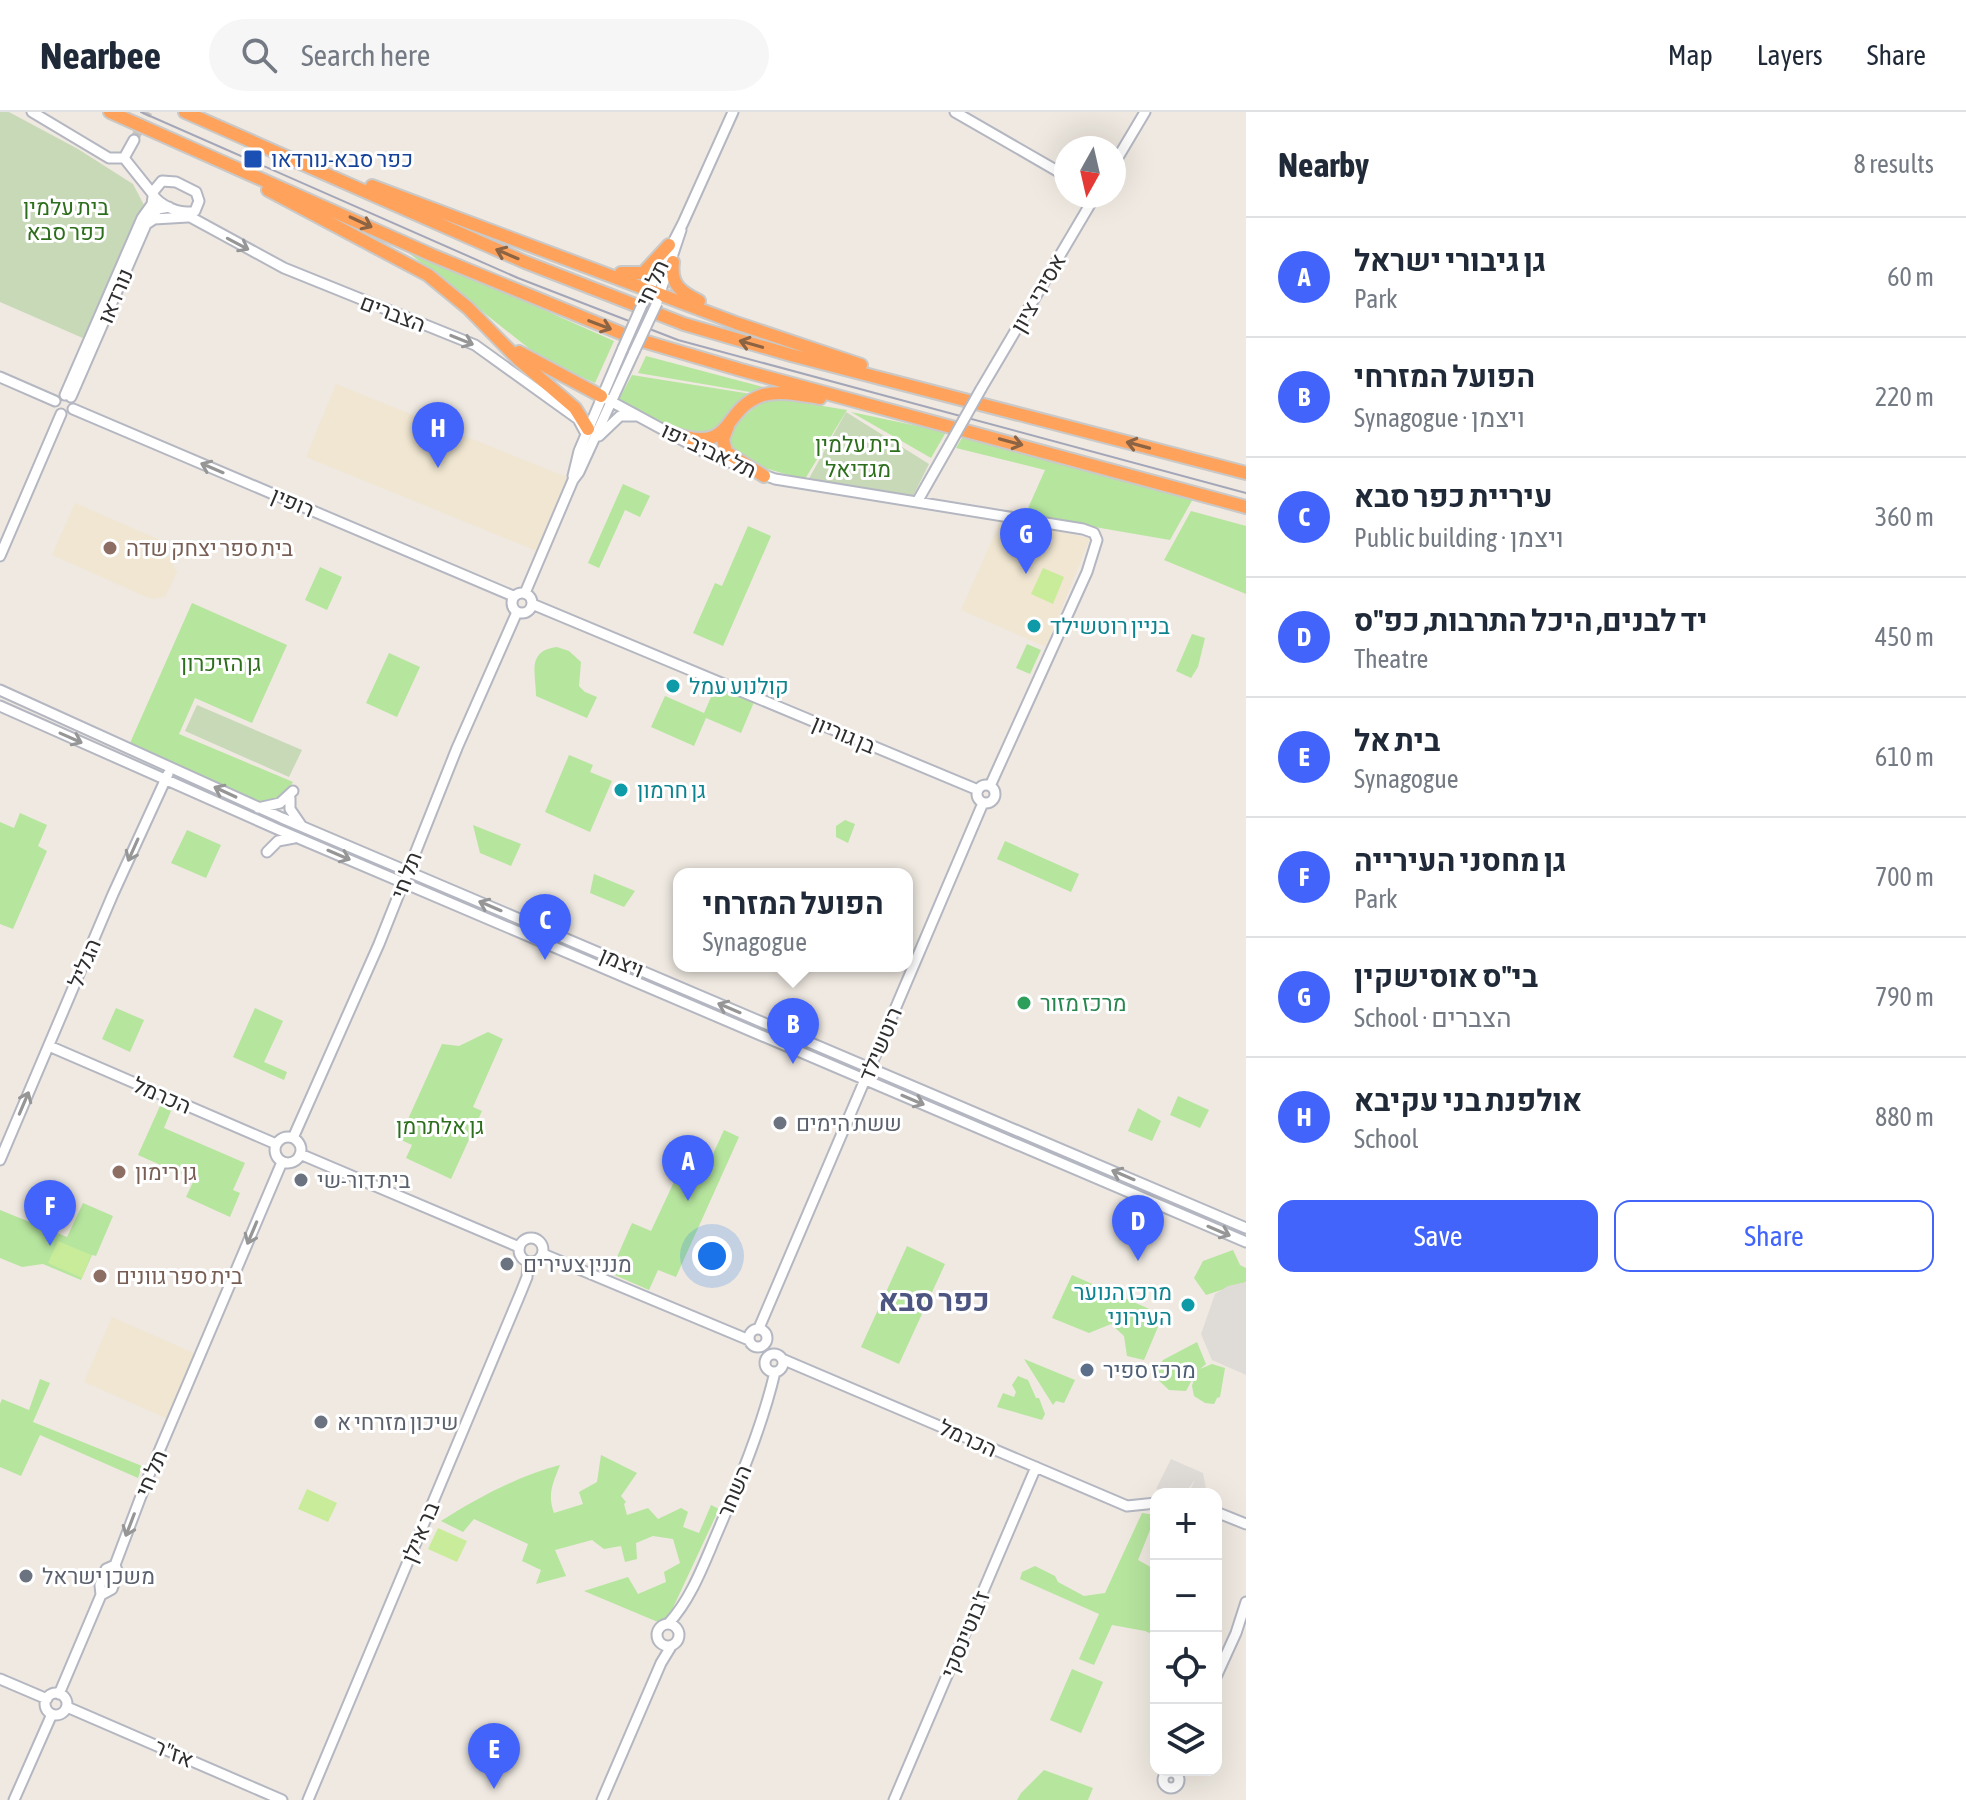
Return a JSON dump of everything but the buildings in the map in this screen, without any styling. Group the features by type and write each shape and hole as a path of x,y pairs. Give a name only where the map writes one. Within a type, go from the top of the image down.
{"highway":[{"path":"110,112 447,261 633,338 1246,508"},
{"path":"185,112 525,262 644,310 749,343 1246,474"},
{"path":"219,127 601,270 653,295 982,404"},
{"path":"181,143 411,264 524,355 606,398"},
{"path":"601,270 643,273 669,245"},
{"path":"673,262 673,280 685,294 790,342"},
{"path":"468,308 519,360 579,412 587,432"},
{"path":"673,434 706,440 715,437 759,397 784,393 945,424"},
{"path":"730,422 723,439 726,452 764,476"}],"street":[{"path":"32,112 109,158 124,158 155,191 172,181 196,192 199,201 192,213 154,219 145,225"},
{"name":"תל חי","path":"573,480 576,459 587,432 634,352 669,245 683,223 733,112"},
{"path":"955,112 1054,169"},
{"path":"1126,144 1145,112"},
{"path":"124,158 134,140"},
{"name":"הצברים","path":"155,191 169,207 295,273 481,348 578,419 587,432"},
{"name":"נורדאו","path":"68,396 155,191"},
{"name":"נורדאו","path":"68,396 145,225 158,209 169,207"},
{"name":"אסירי ציון","path":"917,502 1088,208"},
{"name":"תל חי","path":"525,593 591,445 623,348 673,262 683,223"},
{"path":"0,377 55,401"},
{"path":"59,396 68,396 73,409 61,414 55,407 55,401 59,396"},
{"name":"תל אביב יפו","path":"606,398 710,455 764,476 802,485 917,502"},
{"name":"רופין","path":"73,409 513,596"},
{"path":"0,556 61,414"},
{"path":"591,445 620,416 638,417"},
{"path":"917,502 1094,533 1097,540 1087,572 990,786"},
{"path":"525,593 531,597 532,604 528,611 517,612 512,607 513,596 525,593"},
{"name":"בן גוריון","path":"532,604 978,790"},
{"name":"תל חי","path":"293,1138 398,896 408,885 408,871 415,850 517,612"},
{"name":"ויצמן","path":"0,690 258,808 1246,1228"},
{"name":"ויצמן","path":"0,706 298,838 1246,1242"},
{"name":"הגליל","path":"0,1160 165,779 174,769"},
{"path":"990,786 995,791 995,797 991,802 983,803 977,797 978,790 990,786"},
{"path":"258,808 280,803 292,795 293,815 304,827"},
{"name":"רוטשילד","path":"913,967 983,803"},
{"path":"267,852 284,838 298,838"},
{"path":"388,863 402,863 415,850"},
{"name":"רוטשילד","path":"759,1328 911,972"},
{"name":"הכרמל","path":"49,1046 276,1144"},
{"path":"293,1138 301,1146 300,1154 291,1163 282,1162 275,1154 276,1144 281,1139 293,1138"},
{"path":"300,1154 519,1247"},
{"name":"תל חי","path":"59,1694 101,1595 100,1585 106,1569 115,1565 149,1475 282,1162"},
{"path":"532,1238 542,1245 543,1254 537,1261 528,1263 519,1255 519,1247 524,1240 532,1238"},
{"path":"543,1254 752,1343 760,1347 766,1341 767,1334 759,1328 750,1332 752,1343 768,1370 775,1372 782,1367 779,1356 766,1341"},
{"name":"בר אילן","path":"308,1800 521,1292 528,1263"},
{"path":"764,1361 769,1355 779,1356"},
{"name":"הכרמל","path":"779,1356 1127,1506 1150,1504"},
{"name":"השחר","path":"678,1631 683,1606 747,1462 768,1403 775,1372"},
{"name":"ז'בוטינסקי","path":"894,1800 1036,1467"},
{"path":"1222,1514 1246,1524"},
{"path":"1222,1664 1246,1602"},
{"name":"השחר","path":"668,1624 683,1606"},
{"path":"602,1800 661,1663 679,1637 678,1631 668,1624 657,1631 661,1643 661,1663"},
{"path":"661,1643 672,1645"},
{"path":"0,1679 47,1699"},
{"path":"52,1694 59,1694 64,1697 67,1707 60,1714 52,1714 46,1707 47,1699 52,1694"},
{"name":"אז\"ר","path":"67,1707 282,1800"},
{"path":"14,1800 52,1714"},
{"path":"1164,1800 1169,1788 1179,1783 1177,1776"}],"shaded area":[{"path":"336,384 569,478 539,552 306,457"},
{"name":"בית ספר יצחק שדה","path":"75,503 160,540 177,572 165,597 151,599 52,555"},
{"path":"1001,520 1090,538 1046,647 961,610"},
{"path":"1246,1282 1246,1375 1212,1360 1201,1334 1215,1294 1228,1286"},
{"path":"112,1317 196,1354 168,1419 84,1382"},
{"path":"1171,1459 1203,1473 1206,1488 1191,1488 1195,1480 1189,1488 1156,1488"}],"green space":[{"name":"בית עלמין כפר סבא","path":"0,112 9,112 78,149 133,184 144,205 85,339 0,302"},
{"path":"400,246 614,341 595,383 541,358"},
{"path":"646,356 767,388 750,392 638,373"},
{"path":"632,375 751,394 709,434 688,434 618,401"},
{"path":"775,398 847,410 805,479 753,464 729,449 728,438 736,425 755,407"},
{"name":"בית עלמין מגדיאל","path":"846,412 929,464 912,498 807,482"},
{"path":"851,412 946,432 931,458"},
{"path":"963,436 1194,497 1170,540 1025,515 1045,470 956,448"},
{"path":"623,484 650,496 640,517 625,510 599,568 588,563"},
{"path":"1191,511 1246,526 1246,594 1164,560"},
{"path":"748,526 771,536 723,646 693,633 715,583 722,586"},
{"path":"320,567 342,577 327,610 305,600"},
{"path":"1043,568 1064,577 1053,604 1031,594"},
{"name":"גן הזיכרון","path":"192,603 287,645 252,723 195,698 179,734 293,782 285,796 263,804 130,743"},
{"path":"1192,634 1205,638 1198,667 1191,678 1176,671"},
{"path":"1027,644 1041,650 1030,674 1016,668"},
{"path":"557,647 569,651 581,662 579,686 597,697 587,718 536,696 534,671 537,658 547,649"},
{"path":"389,653 420,667 397,717 366,703"},
{"path":"716,686 754,702 741,733 706,718 694,746 651,727 665,696 704,713"},
{"path":"197,705 302,750 289,777 185,731"},
{"path":"569,755 593,765 590,772 612,781 590,832 545,812"},
{"path":"20,813 47,825 38,846 47,851 13,929 0,924 0,822 14,828"},
{"path":"845,820 855,824 848,843 836,837 836,826"},
{"path":"473,825 521,844 511,866 480,853"},
{"path":"187,830 221,845 206,878 171,863"},
{"path":"1005,841 1079,874 1071,892 997,859"},
{"path":"594,874 635,891 624,907 590,893"},
{"path":"116,1008 144,1020 130,1052 102,1039"},
{"path":"255,1008 283,1021 264,1062 287,1072 284,1080 233,1057"},
{"name":"גן אלתרמן","path":"488,1032 503,1039 473,1107 482,1111 451,1179 406,1158 412,1145 399,1139 442,1044 459,1046"},
{"path":"1178,1096 1209,1110 1200,1128 1170,1115"},
{"path":"160,1106 171,1111 164,1128 245,1163 233,1190 240,1193 230,1217 186,1197 194,1180 138,1155"},
{"path":"1138,1108 1161,1121 1152,1141 1128,1131"},
{"path":"724,1130 739,1137 676,1277 658,1270 649,1290 610,1273 632,1223 651,1231 680,1169 702,1178"},
{"path":"83,1203 113,1216 96,1256 92,1255 81,1280 43,1264 22,1267 0,1258 0,1210 67,1237"},
{"path":"58,1241 91,1255 82,1278 48,1263"},
{"path":"907,1246 945,1264 899,1364 861,1347"},
{"path":"1233,1250 1240,1265 1246,1268 1246,1282 1206,1295 1194,1278 1203,1261"},
{"path":"1072,1275 1163,1315 1144,1360 1127,1356 1124,1336 1111,1324 1089,1333 1052,1318"},
{"path":"1197,1342 1206,1364 1200,1369 1212,1364 1225,1368 1220,1397 1214,1404 1205,1403 1194,1396 1192,1386 1196,1372 1186,1391 1169,1390 1154,1376 1163,1360"},
{"path":"1024,1359 1075,1380 1064,1403 1056,1401 1053,1405"},
{"path":"1018,1376 1028,1380 1036,1398 1039,1398 1045,1414 1042,1420 997,1407 1003,1393 1014,1397 1016,1392 1012,1385"},
{"path":"40,1379 50,1383 33,1422 142,1466 138,1478 40,1435 21,1476 0,1467 2,1399 29,1410"},
{"path":"601,1455 637,1473 621,1496 626,1502 627,1515 648,1508 658,1519 681,1508 688,1512 683,1527 699,1533 711,1505 719,1509 665,1625 584,1591 628,1577 638,1594 666,1582 664,1572 680,1563 673,1539 653,1536 636,1543 637,1559 625,1562 621,1546 604,1549 592,1540 555,1550 566,1576 536,1584 541,1570 522,1561 528,1544 474,1519 463,1532 441,1521 498,1488 560,1465 551,1494 554,1513 583,1504 579,1492 597,1482"},
{"path":"307,1489 337,1503 328,1522 298,1509"},
{"path":"1142,1513 1150,1514 1150,1530 1138,1560 1150,1567 1150,1633 1112,1625 1094,1665 1079,1659 1099,1614 1020,1579 1022,1572 1035,1566 1084,1596 1105,1593"},
{"path":"438,1528 467,1541 457,1562 428,1549"},
{"path":"1072,1669 1103,1682 1081,1733 1050,1720"},
{"path":"1044,1770 1093,1788 1088,1800 1017,1800"}],"tunnel":[{"path":"134,140 148,112"}],"railway":[{"path":"141,112 518,278 678,340 1246,493"}],"place":[{"name":"כפר סבא-נורדאו","path":"253,159"},
{"name":"אולפנת בני עקיבא","path":"438,468"},
{"name":"בית ספר יצחק שדה","path":"110,548"},
{"name":"בי\"ס אוסישקין","path":"1026,574"},
{"name":"בניין רוטשילד","path":"1034,626"},
{"name":"קולנוע עמל","path":"673,686"},
{"name":"גן חרמון","path":"621,790"},
{"name":"עיריית כפר סבא","path":"545,960"},
{"name":"מרכז מזור","path":"1024,1003"},
{"name":"הפועל המזרחי","path":"793,1064"},
{"name":"ששת הימים","path":"780,1123"},
{"name":"גן רימון","path":"119,1172"},
{"name":"בית דור-שי","path":"301,1180"},
{"name":"גן גיבורי ישראל","path":"688,1201"},
{"name":"גן מחסני העירייה","path":"50,1246"},
{"name":"יד לבנים, היכל התרבות, כפ\"ס","path":"1138,1261"},
{"name":"מננין צעירים","path":"507,1264"},
{"name":"בית ספר גוונים","path":"100,1276"},
{"name":"מרכז הנוער העירוני","path":"1188,1305"},
{"name":"מרכז ספיר","path":"1087,1370"},
{"name":"שיכון מזרחי א","path":"321,1422"},
{"name":"משכן ישראל","path":"26,1576"},
{"name":"בית אל","path":"494,1789"}],"district":[{"name":"כפר סבא","path":"934,1301"}]}
